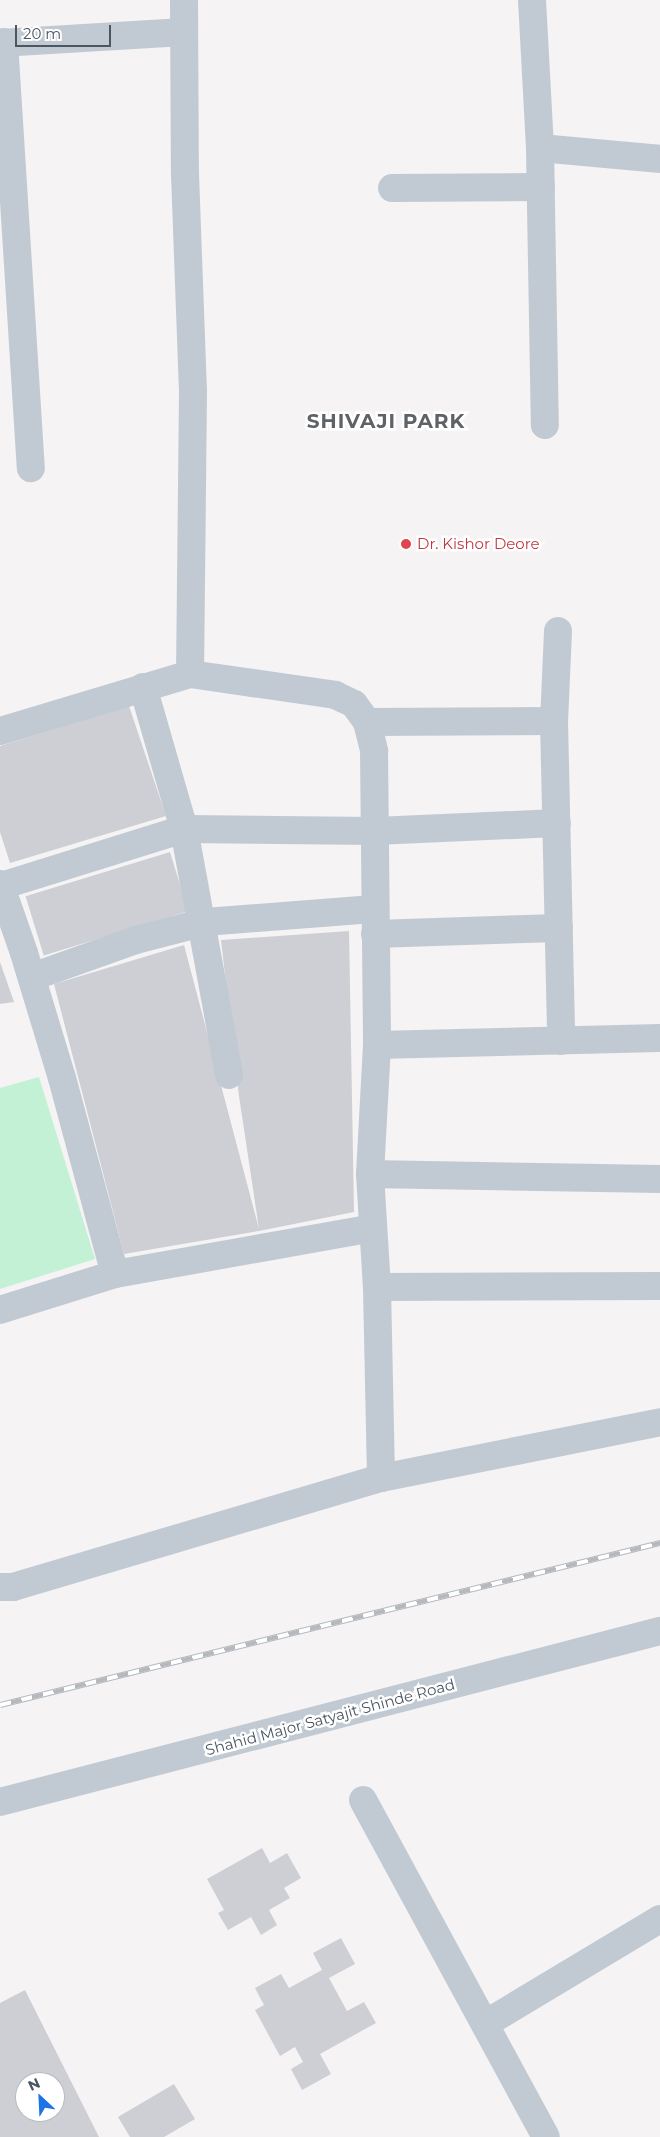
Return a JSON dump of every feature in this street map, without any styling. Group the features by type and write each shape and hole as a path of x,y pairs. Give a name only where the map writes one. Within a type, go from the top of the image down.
{"street":[{"path":"184,0 193,391 190,674"},
{"path":"532,0 540,148 545,425"},
{"path":"31,468 2,43 184,32"},
{"path":"540,148 660,158"},
{"path":"392,188 540,187"},
{"path":"558,631 554,721 561,1041"},
{"path":"0,731 190,674 335,694 354,704 368,722 374,751 374,922 377,1045 370,1174 377,1288 381,1478"},
{"path":"143,687 184,829 229,1075"},
{"path":"368,722 554,721"},
{"path":"115,1274 32,977 0,885 184,829 375,831 557,823"},
{"path":"32,977 136,940 201,924 374,922 559,928"},
{"path":"377,1045 660,1038"},
{"path":"370,1174 660,1179"},
{"path":"0,1310 115,1274 372,1228"},
{"path":"377,1288 660,1286"},
{"path":"0,1587 13,1587 381,1478 660,1422"},
{"name":"Shahid Major Satyajit Shinde Road","path":"0,1802 660,1631"},
{"path":"363,1800 546,2137"},
{"path":"485,2024 660,1919"}],"green space":[{"path":"39,1077 95,1259 0,1289 0,1088"}],"building":[{"path":"129,706 166,816 10,863 0,832 0,746"},
{"path":"170,852 188,911 44,955 26,896"},
{"path":"349,931 354,1212 259,1231 124,1254 54,984 184,945 259,1229 239,1096 221,940"},
{"path":"0,962 14,1002 0,1004"},
{"path":"262,1848 270,1863 287,1853 301,1878 284,1888 290,1898 269,1910 277,1925 261,1935 251,1917 228,1930 218,1913 224,1910 207,1879"},
{"path":"341,1938 355,1964 329,1978 347,2011 364,2002 376,2023 320,2054 331,2074 302,2090 291,2069 303,2062 295,2047 280,2056 255,2010 264,2005 255,1988 281,1974 289,1988 322,1970 313,1953"},
{"path":"25,1990 99,2137 0,2137 0,2003"},
{"path":"174,2084 195,2119 164,2137 130,2137 118,2117"}],"railway":[{"path":"0,1705 660,1543"}],"place":[{"name":"Dr. Kishor Deore","path":"406,544"}],"district":[{"name":"SHIVAJI PARK","path":"386,421"}]}
